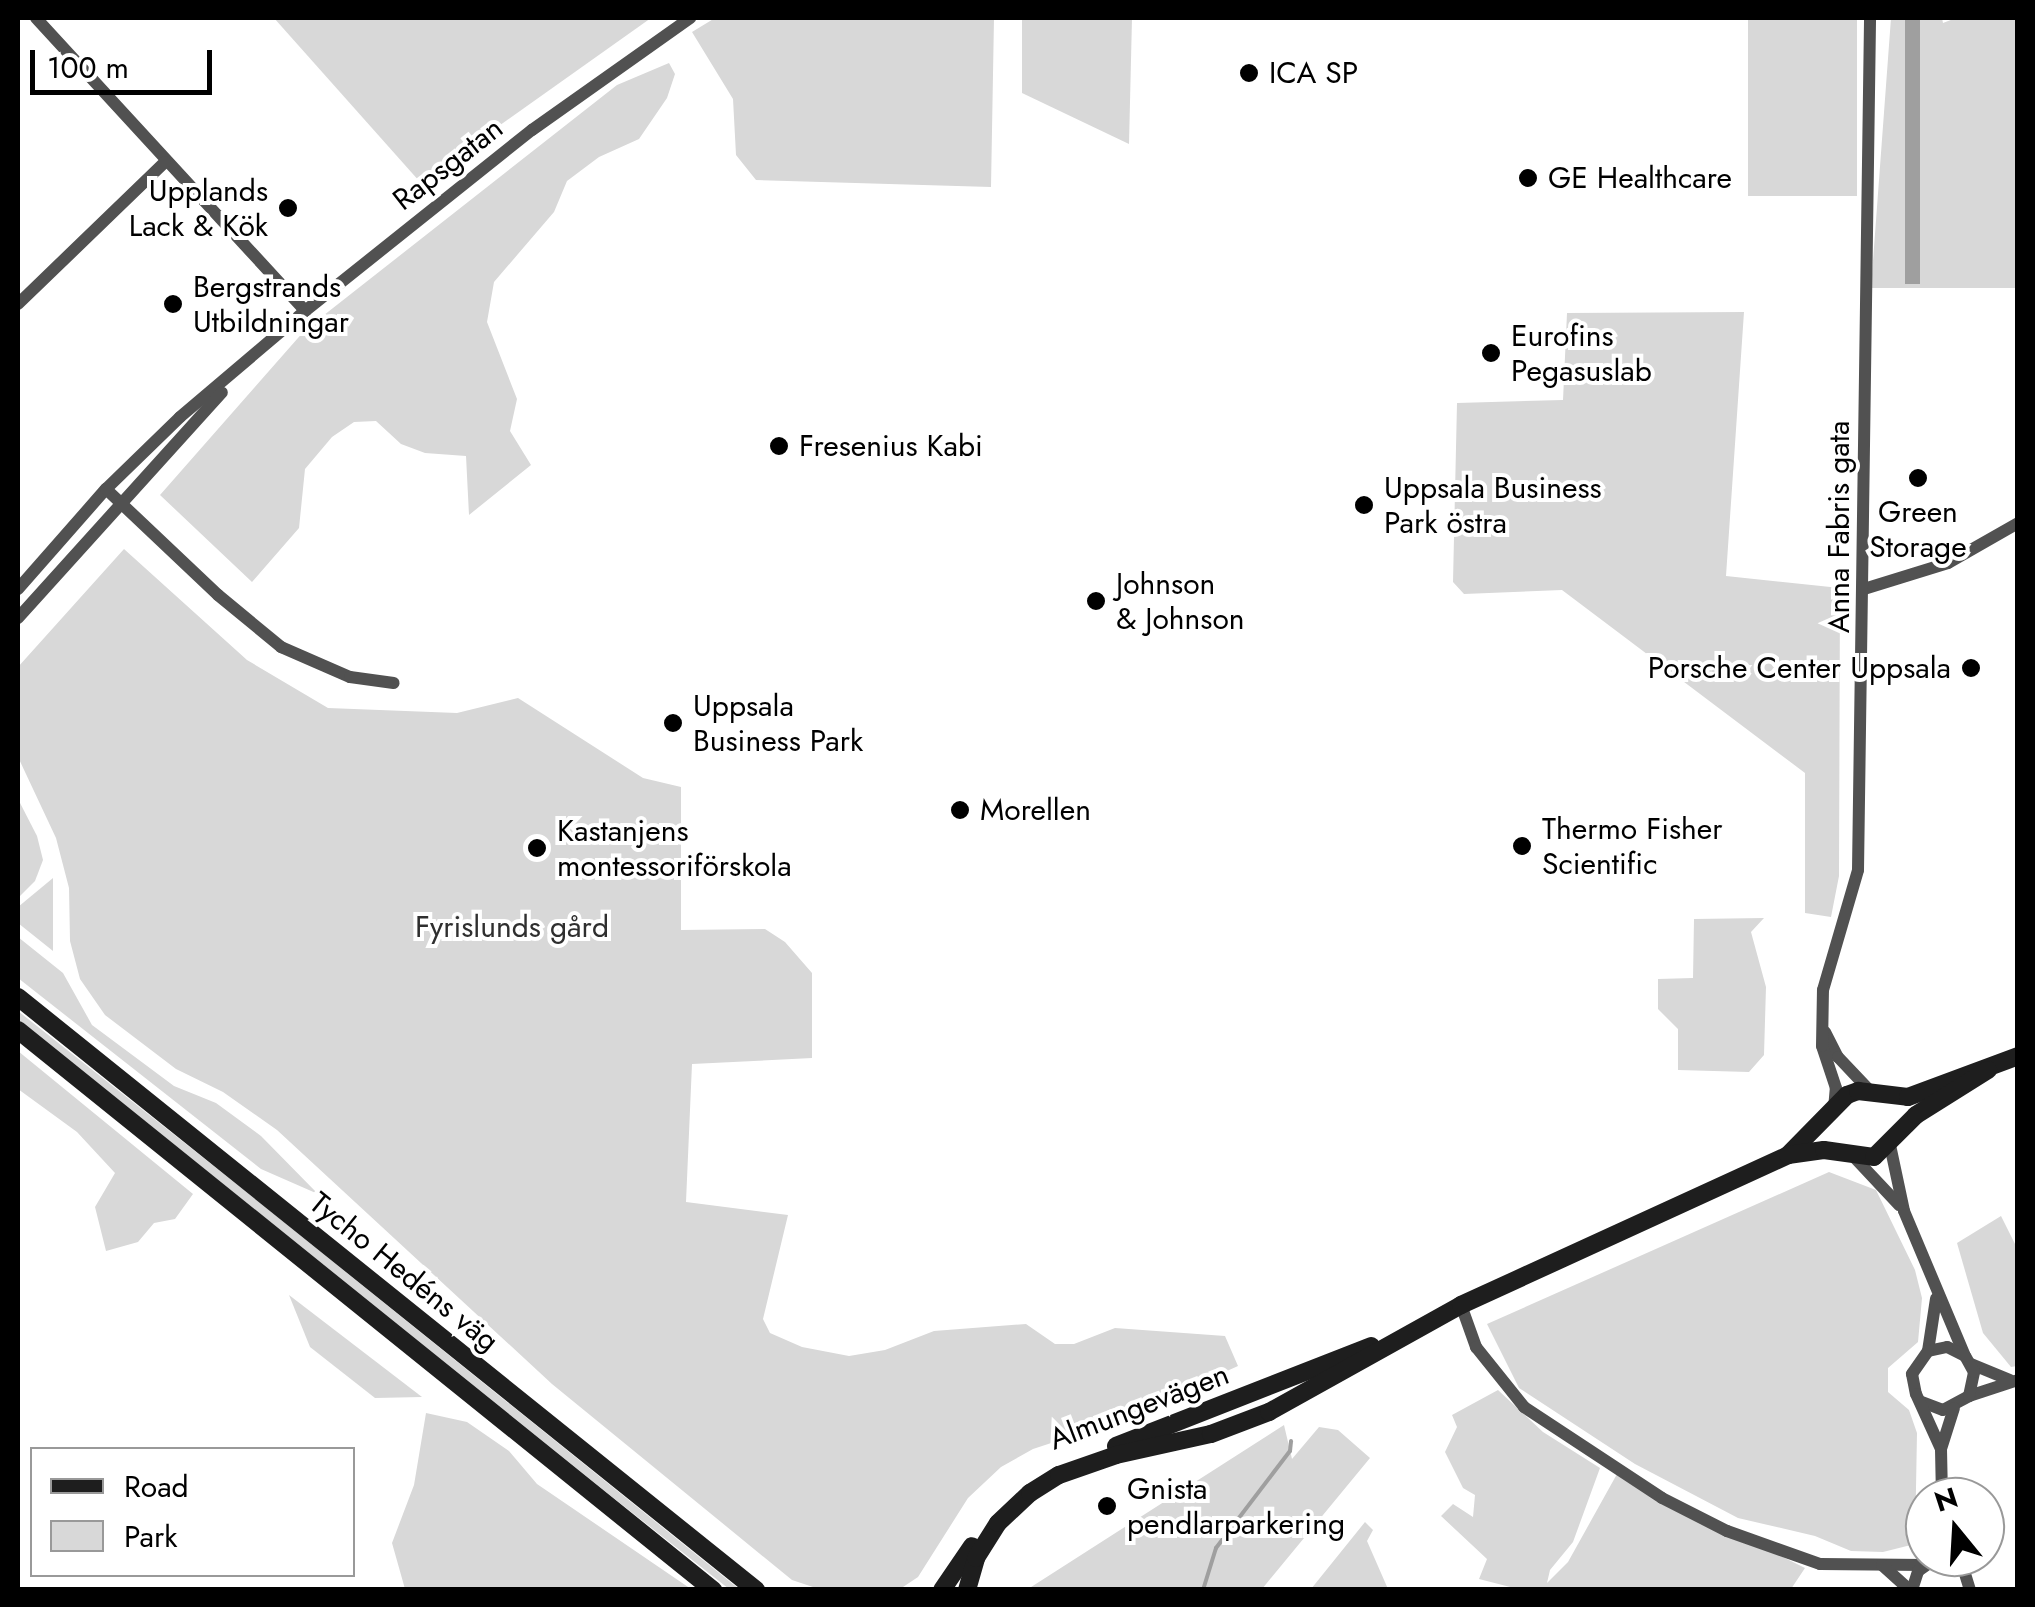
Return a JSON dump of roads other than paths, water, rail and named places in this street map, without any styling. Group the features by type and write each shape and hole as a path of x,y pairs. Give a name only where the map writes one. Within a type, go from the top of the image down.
{"main road":[{"name":"Tycho Hedéns väg","path":"18,998 756,1590"},
{"name":"Tycho Hedéns väg","path":"18,1030 713,1590"},
{"name":"Almungevägen","path":"967,1590 976,1558 998,1523 1030,1493 1059,1474 1211,1434 1268,1412 1325,1384 1461,1305 1788,1156 1824,1150 1874,1157 1916,1115 2018,1056"},
{"name":"Almungevägen","path":"1788,1156 1847,1095 1908,1096 1988,1070"},
{"path":"1876,1094 1895,1114 1893,1140"},
{"path":"1832,1111 1832,1138 1849,1156"},
{"name":"Almungevägen","path":"942,1590 1004,1503 1050,1470 1400,1338"}],"street":[{"path":"36,18 305,311"},
{"name":"Rapsgatan","path":"18,589 106,488 180,418 305,311 532,130 690,18"},
{"name":"Anna Fabris gata","path":"1832,1111 1836,1088 1822,1046 1825,979 1848,918 1858,870 1870,18"},
{"path":"18,304 166,162"},
{"name":"Rapsgatan","path":"18,618 247,363"},
{"path":"106,488 218,595 281,647 350,677 394,683"},
{"path":"1864,589 1948,563 2018,523"},
{"path":"1824,1030 1838,1057 1876,1094"},
{"path":"1893,1140 1904,1211 1968,1360 1974,1380 1969,1396"},
{"path":"1849,1156 1904,1211"},
{"path":"1937,1291 1928,1350 1912,1374 1941,1449"},
{"path":"1461,1305 1476,1347 1524,1407 1648,1490 1727,1530 1767,1541 1820,1564 1905,1563"},
{"path":"1928,1350 1947,1347 2015,1380"},
{"path":"1922,1402 1943,1410 1954,1408 1969,1396 2015,1380"},
{"path":"1942,1477 1941,1449 1954,1408"},
{"path":"1882,1566 1911,1590"}],"waterway":[{"path":"1203,1590 1216,1548 1290,1451 1291,1441"}],"place":[{"name":"ICA SP","path":"1249,73"},
{"name":"GE Healthcare","path":"1528,178"},
{"name":"Upplands Lack & Kök","path":"288,208"},
{"name":"Bergstrands Utbildningar","path":"173,304"},
{"name":"Eurofins Pegasuslab","path":"1491,353"},
{"name":"Fresenius Kabi","path":"779,446"},
{"name":"Green Storage","path":"1918,478"},
{"name":"Uppsala Business Park östra","path":"1364,505"},
{"name":"Johnson & Johnson","path":"1096,601"},
{"name":"Porsche Center Uppsala","path":"1971,668"},
{"name":"Uppsala Business Park","path":"673,723"},
{"name":"Morellen","path":"960,810"},
{"name":"Thermo Fisher Scientific","path":"1522,846"},
{"name":"Kastanjens montessoriförskola","path":"537,848"},
{"name":"Gnista pendlarparkering","path":"1107,1506"}],"park label":[{"name":"Fyrislunds gård","path":"512,927"}]}
